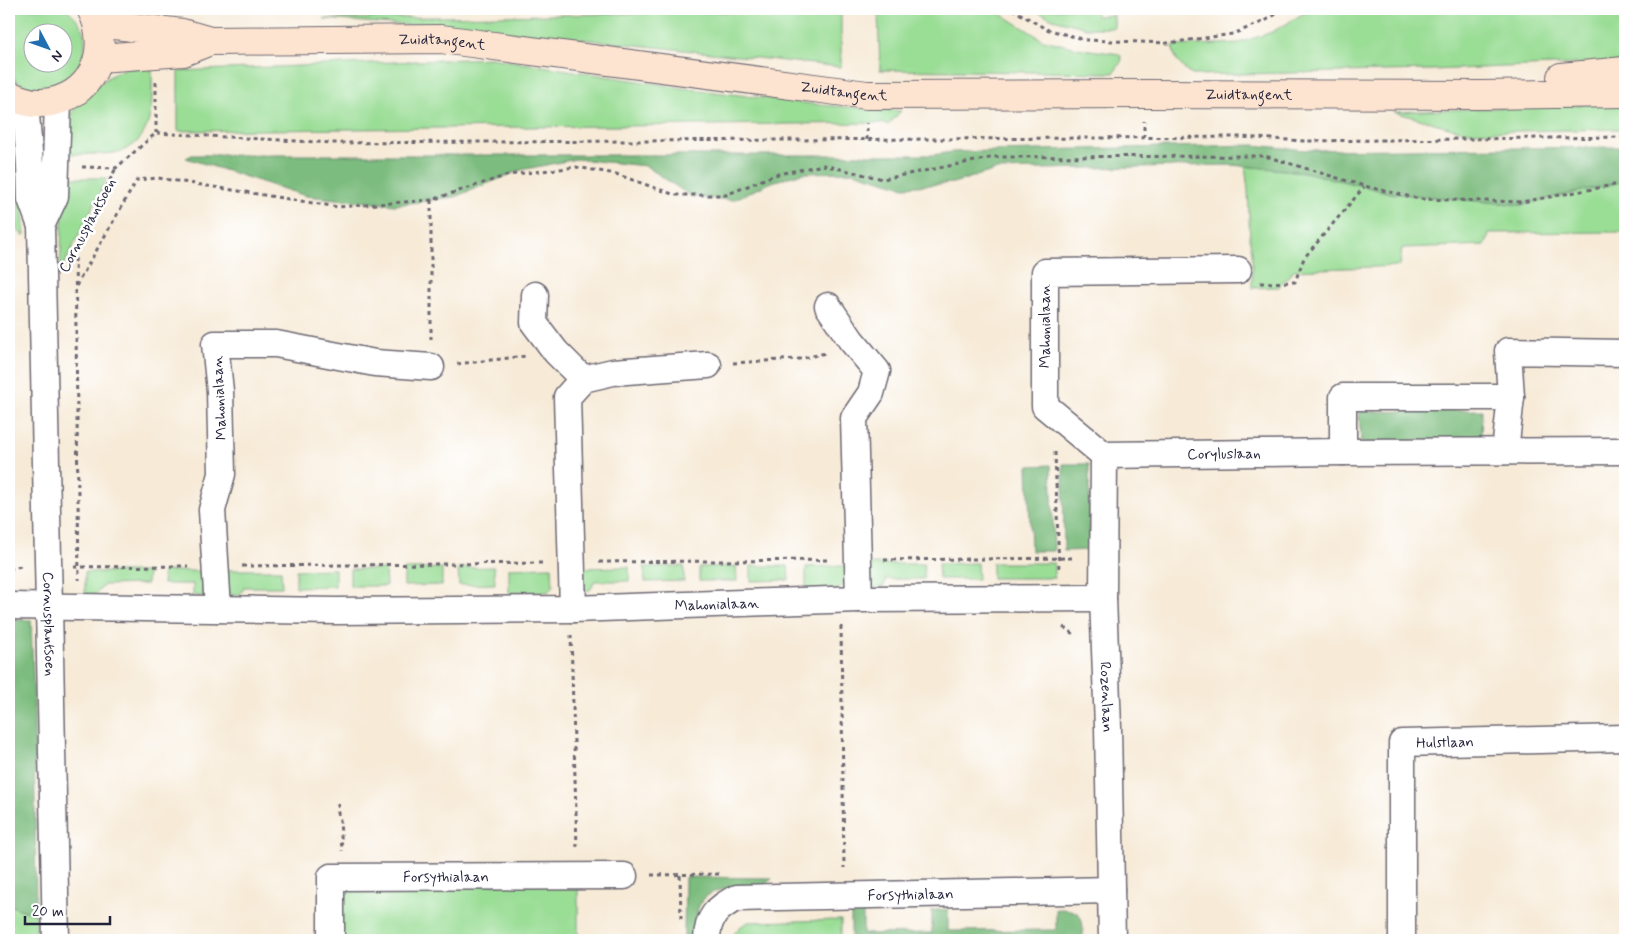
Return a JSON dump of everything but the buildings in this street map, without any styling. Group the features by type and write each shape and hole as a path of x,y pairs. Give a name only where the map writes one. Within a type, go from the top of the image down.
{"main road":[{"name":"Zuidtangent","path":"95,16 182,32 210,41 441,39 867,95 1482,95 1625,93"},
{"path":"17,99 42,104 58,101 76,91 90,76 99,58 101,40 95,16"},
{"name":"Zuidtangent","path":"99,58 183,52 210,41"},
{"name":"Zuidtangent","path":"1482,95 1512,82 1625,71"}],"street":[{"name":"Cornusplantsoen","path":"17,99 30,165 31,199 41,226 56,940"},
{"name":"Cornusplantsoen","path":"41,226 55,196 58,101"},
{"name":"Mahonialaan","path":"1104,455 1045,406 1044,272 1238,270"},
{"path":"535,295 534,323 556,352 583,379"},
{"path":"828,306 851,340 877,371 871,393 854,418 849,600"},
{"name":"Mahonialaan","path":"218,609 212,510 222,474 220,391 215,344 276,344 375,363 432,367"},
{"path":"1505,451 1511,397 1508,351 1625,353"},
{"path":"572,609 568,396 583,379 613,372 708,365"},
{"path":"1344,452 1343,396 1511,397"},
{"name":"Coryluslaan","path":"1104,455 1625,451"},
{"name":"Rozenlaan","path":"1104,455 1103,598 1108,726 1112,940"},
{"name":"Mahonialaan","path":"9,606 336,611 572,609 849,600 1103,598"},
{"name":"Hulstlaan","path":"1402,940 1402,743 1625,738"},
{"name":"Forsythialaan","path":"342,877 624,876"},
{"path":"331,940 331,877 342,877"},
{"name":"Forsythialaan","path":"707,940 709,923 715,912 725,903 737,898 1111,890"}],"path":[{"path":"1012,9 1046,29 1086,40 1168,42 1233,34 1265,21 1284,9"},
{"path":"156,74 156,133"},
{"path":"78,166 116,168 156,133 333,143 1230,137 1306,141 1625,137"},
{"path":"76,286 138,180 158,178 338,207 431,200 508,175 576,167 616,174 675,195 726,195 774,175 823,164 883,179 995,157 1265,156 1364,186 1420,199 1522,202 1625,183"},
{"name":"Cornusplantsoen","path":"66,266 116,168"},
{"path":"1238,270 1246,283 1295,282 1304,258 1364,186"},
{"path":"431,200 432,367 556,352"},
{"path":"708,365 816,356 830,352 851,340"},
{"path":"1054,414 1060,626 1074,633 1079,640"},
{"path":"844,896 849,600"},
{"path":"572,609 578,877"},
{"path":"338,803 342,877"},
{"path":"680,875 681,922"}],"green space":[{"path":"17,9 66,9 80,24 85,41 82,58 74,73 60,84 44,89 26,86 9,74 9,16"},
{"path":"1033,9 1095,9 1096,16 1114,15 1114,28 1087,28 1053,19"},
{"path":"1311,9 1625,9 1625,62 1432,70 1192,75 1181,66 1175,56 1173,46 1239,43 1272,32"},
{"path":"841,10 841,67 543,35 324,19"},
{"path":"878,11 998,12 1043,40 1082,49 1120,54 1122,60 1114,73 880,70"},
{"path":"491,58 682,88 821,105 901,111 888,125 882,123 178,131 178,71"},
{"path":"152,67 149,119 145,131 138,141 128,148 114,153 68,154 68,130 71,116 80,102 102,81 118,72 128,68"},
{"path":"1625,103 1625,129 1467,132 1394,112"},
{"path":"1253,145 1306,150 1625,147 1625,181 1521,205 1391,193 1305,172 1231,165 996,170 953,183 904,187 853,172 803,173 772,182 733,200 692,197 646,166 576,159 521,170 454,197 395,205 306,196 186,158 192,155 933,155 951,152"},
{"path":"1245,166 1305,172 1391,193 1521,205 1625,181 1625,232 1489,233 1486,245 1402,248 1400,266 1294,270 1279,287 1252,288 1252,252"},
{"path":"64,178 107,178 60,273"},
{"path":"20,184 25,235 22,235 9,218 9,185"},
{"path":"1482,410 1481,438 1361,443 1359,412"},
{"path":"1063,464 1089,464 1090,550 1064,551"},
{"path":"1051,465 1054,551 1031,551 1028,466"},
{"path":"977,563 978,579 939,579 938,564"},
{"path":"992,563 1054,563 1054,578 992,578"},
{"path":"866,564 924,564 924,579 886,579 884,586 872,589"},
{"path":"684,566 684,581 645,582 644,567"},
{"path":"736,566 737,581 699,581 699,567"},
{"path":"751,566 788,566 789,580 751,581"},
{"path":"846,566 846,580 839,590 806,590 806,567"},
{"path":"494,567 495,584 459,585 458,568"},
{"path":"552,567 553,586 548,592 509,593 509,568"},
{"path":"629,567 629,581 595,581 591,589 585,592 574,568"},
{"path":"442,568 442,585 404,586 404,569"},
{"path":"335,569 335,586 296,587 296,570"},
{"path":"350,569 385,569 386,586 350,586"},
{"path":"224,570 281,570 282,587 244,587 240,594 233,595 228,593"},
{"path":"163,571 203,571 203,596 193,596 193,584 163,584"},
{"path":"85,572 148,572 147,584 104,585 95,595 85,595"},
{"path":"9,620 31,620 34,702 36,915 9,905"},
{"path":"685,877 772,878 764,887 726,889 709,895 702,901 698,909 696,920 697,940 684,940"},
{"path":"338,884 578,884 578,940 338,940"},
{"path":"9,905 36,915 36,940 9,940"},
{"path":"1056,909 1072,910 1080,916 1083,925 1083,940 851,940 851,911 863,911 863,934 932,933 932,910 948,910 948,931 1056,930"},
{"path":"841,920 841,940 731,940 738,929 748,922"}]}
